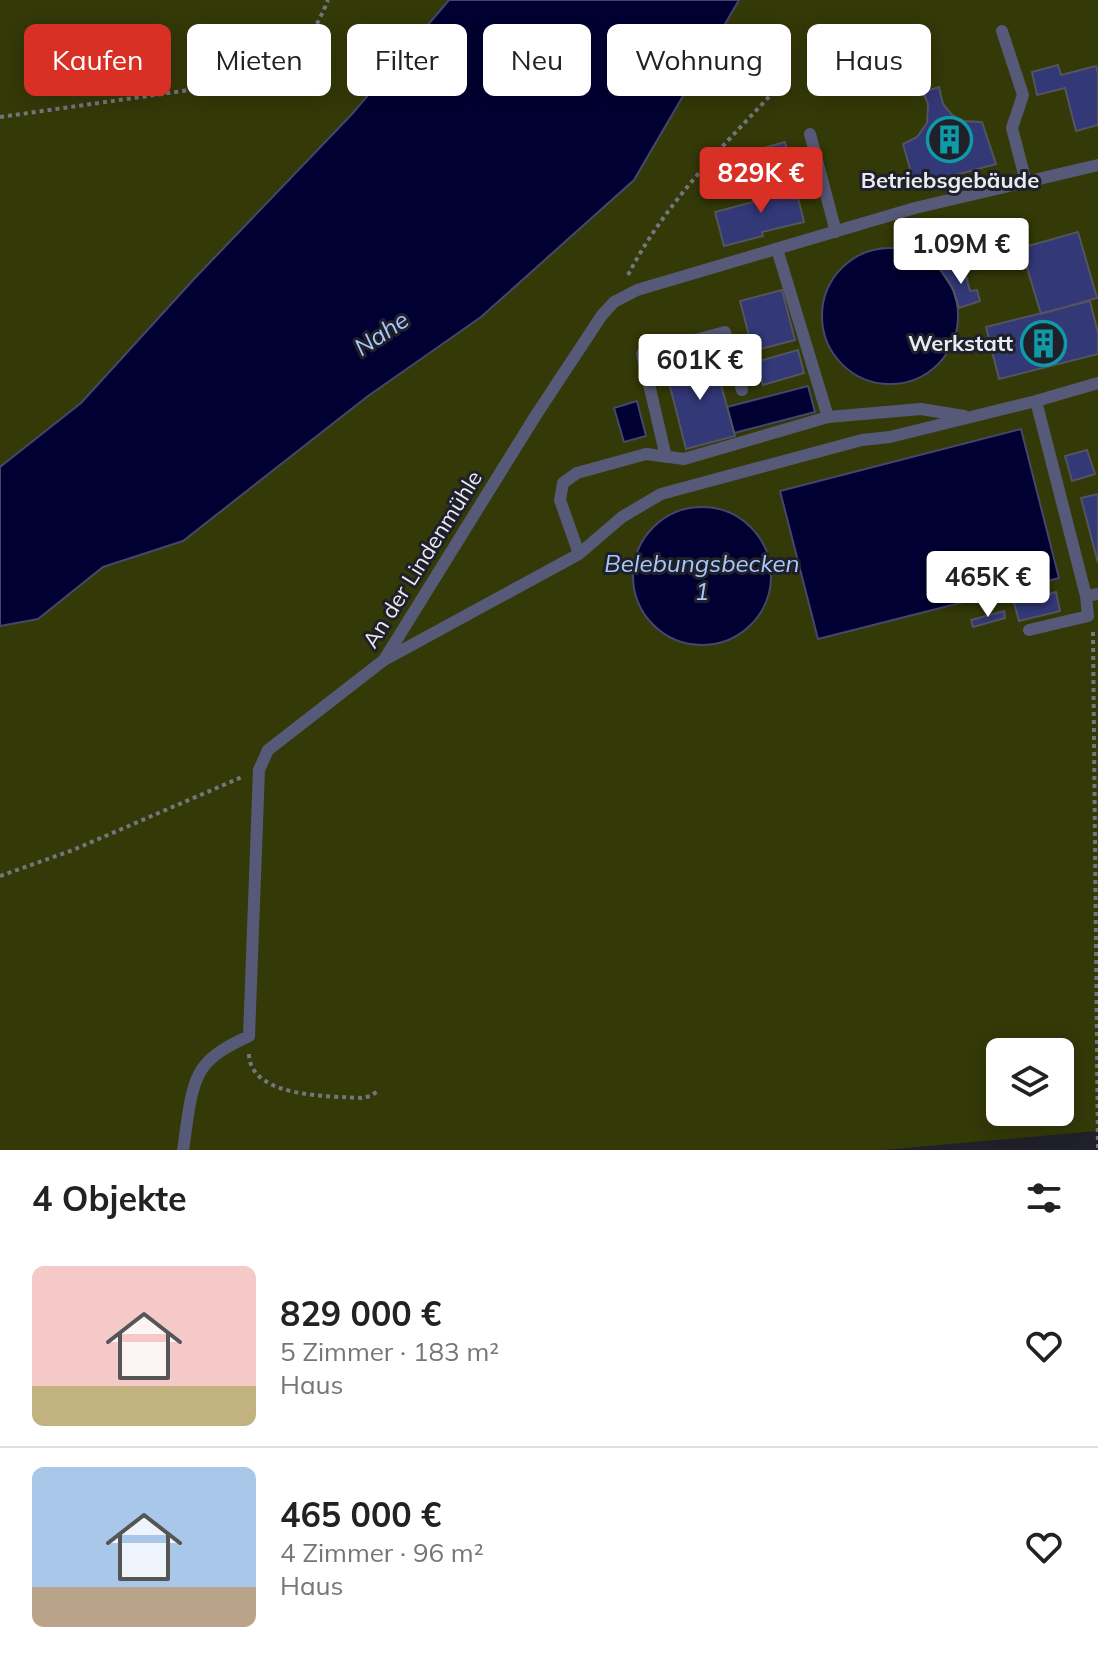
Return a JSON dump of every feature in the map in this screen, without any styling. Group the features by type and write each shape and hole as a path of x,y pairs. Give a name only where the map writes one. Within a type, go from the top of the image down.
{"lane":[{"path":"1002,31 1023,95 1012,128 1026,182"},
{"path":"810,134 836,232"},
{"name":"An der Lindenmühle","path":"259,770 268,750 384,660 536,415 602,315 614,302 637,290 915,208 1098,165"},
{"path":"777,249 828,417"},
{"path":"666,457 642,354 725,332 742,390"},
{"path":"384,660 579,554 622,517 661,494 862,440 890,437 1098,383"},
{"path":"1029,630 1088,616 1092,595 1036,401"},
{"path":"579,554 560,500 563,483 577,473 646,454 684,459 828,417 921,409 971,417"},
{"path":"183,1150 194,1088 201,1070 228,1046 249,1036 259,770"}],"path":[{"path":"0,117 253,81 280,69 293,57 317,25 328,0"},
{"path":"614,302 643,245 668,211 770,96"},
{"path":"1093,633 1098,1150"},
{"path":"0,876 73,850 259,770"},
{"path":"249,1036 249,1064 259,1078 276,1087 361,1098 379,1090"}],"green space":[{"path":"0,0 449,0 429,24 347,24 347,96 367,96 81,403 0,467"},
{"path":"739,0 1098,0 1098,1131 883,1150 0,1150 0,626 38,619 103,567 183,541 368,396 481,317 634,180 683,96 791,96 791,24 725,24"}],"water":[{"name":"Nahe","path":"449,0 739,0 725,24 607,24 607,96 683,96 634,180 481,317 368,396 183,541 103,567 38,619 0,626 0,467 81,403 367,96 467,96 467,24 429,24"},
{"path":"890,248 916,253 938,268 953,290 958,316 953,342 938,364 916,379 890,384 864,379 842,364 827,342 822,316 827,290 842,268 864,253"},
{"path":"808,386 815,412 734,433 727,407"},
{"path":"637,401 646,436 624,442 614,408"},
{"path":"1021,429 1059,578 818,639 780,491"},
{"name":"Belebungsbecken 1","path":"702,507 728,512 751,527 766,550 771,576 766,602 751,625 728,640 702,645 676,640 653,625 638,602 633,576 638,550 653,527 676,512"}],"building":[{"path":"1058,65 1061,75 1096,66 1098,125 1076,131 1065,88 1037,95 1032,72"},
{"name":"Betriebsgebäude","path":"939,87 943,104 952,115 963,121 982,122 996,164 915,186 903,144 917,137 927,123 928,104 925,96 931,96 931,90"},
{"path":"785,142 794,177 773,182 764,148"},
{"path":"794,182 804,222 762,232 763,236 724,246 715,212 753,202 751,193"},
{"path":"1078,232 1097,298 1041,314 1021,248"},
{"path":"963,265 970,291 977,290 980,301 959,308 953,289 940,269"},
{"path":"782,290 795,340 753,351 740,301"},
{"name":"Werkstatt","path":"1090,301 1098,333 1098,354 999,379 986,327"},
{"path":"798,350 804,373 763,385 756,362"},
{"path":"713,355 735,436 686,449 665,367"},
{"path":"1087,450 1095,474 1072,481 1065,456"},
{"path":"1098,494 1098,563 1081,498"},
{"path":"1056,592 1060,611 1019,621 1014,603"},
{"path":"1004,611 1005,618 973,627 971,620"}],"place":[{"name":"Betriebsgebäude","path":"950,139"},
{"name":"Werkstatt","path":"1044,343"}]}
